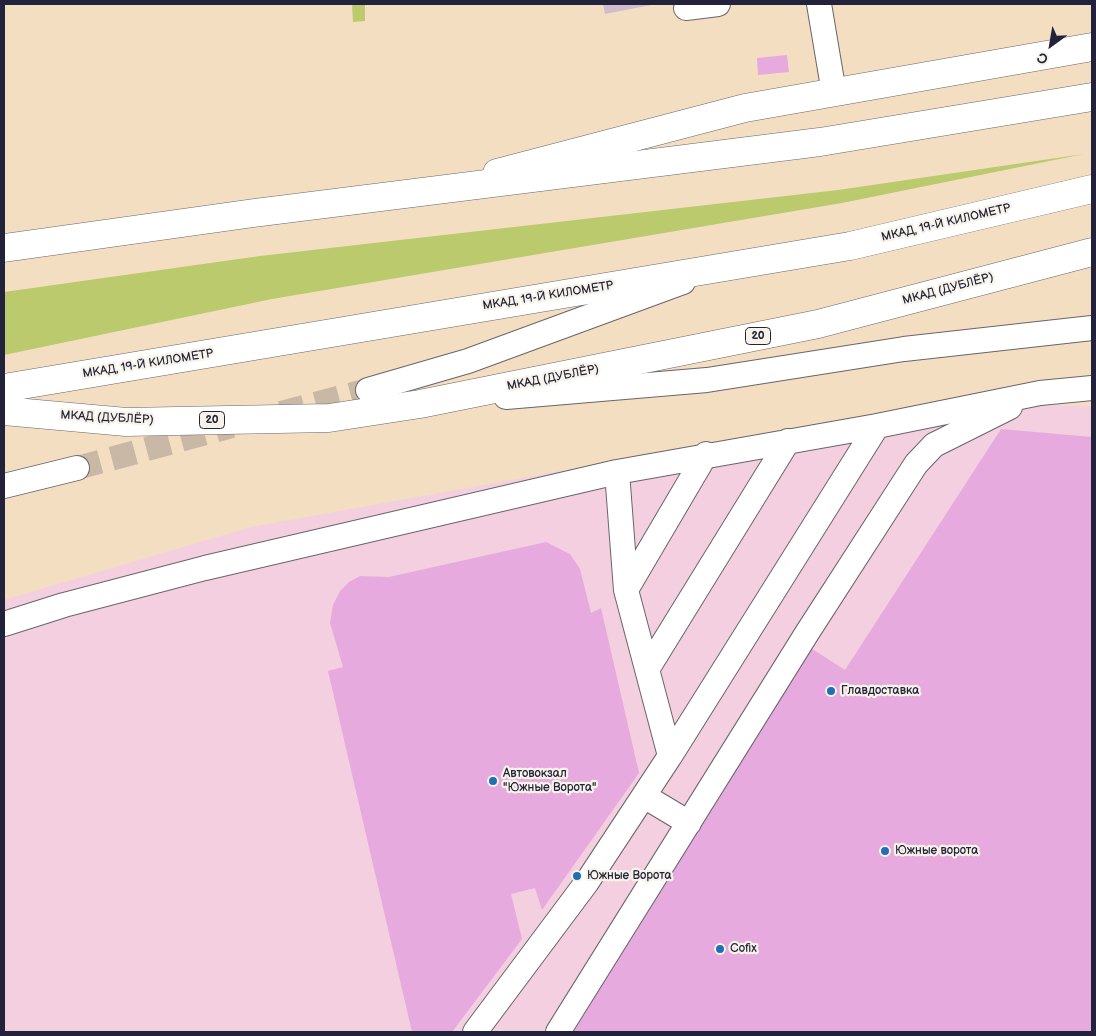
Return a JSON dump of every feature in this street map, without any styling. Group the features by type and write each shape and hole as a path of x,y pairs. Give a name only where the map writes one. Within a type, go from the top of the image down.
{"main road":[{"path":"421,194 745,108 1092,47"},
{"path":"4,248 254,213 421,194 820,142 1086,98"},
{"name":"МКАД, 19-Й КИЛОМЕТР","path":"4,388 850,246 1090,189"},
{"name":"МКАД (ДУБЛЁР)","path":"4,411 146,422 329,418 420,404 818,324 1092,252"}],"street":[{"path":"686,8 718,4"},
{"path":"819,4 834,93"},
{"path":"368,390 468,361 723,267"},
{"path":"420,404 707,380 904,349 1092,328"},
{"path":"4,624 64,605 205,568 617,472 706,454 877,426 1040,393 1092,388"},
{"path":"558,1032 916,464 934,445 1040,393"},
{"path":"475,1032 587,882 670,756 877,426"},
{"path":"648,668 788,441"},
{"path":"626,590 706,454"},
{"path":"4,486 77,468"},
{"path":"617,472 626,590 670,756"},
{"path":"644,796 689,823"}],"shaded area":[{"path":"603,4 656,4 605,14"},
{"path":"972,404 1092,406 1092,1032 4,1032 4,600 251,527 728,441"}],"green space":[{"path":"352,4 365,4 365,21 353,22"},
{"path":"1084,154 842,203 272,299 4,355 4,292 260,256 838,190"}],"building":[{"path":"787,55 789,72 758,75 757,58"},
{"name":"Южные ворота","path":"1001,429 1092,437 1092,1032 565,1032 806,645 845,670"},
{"name":"Автовокзал \"Южные Ворота\"","path":"546,542 570,554 580,569 591,613 601,608 639,773 542,910 535,888 511,894 522,939 452,1032 412,1032 328,671 343,667 330,623 333,605 340,591 349,582 360,576 389,577"}],"tunnel":[{"path":"281,413 368,390"},
{"path":"77,468 232,426"}],"place":[{"name":"Главдоставка","path":"831,691"},
{"name":"Автовокзал \"Южные Ворота\"","path":"493,781"},
{"name":"Южные ворота","path":"885,851"},
{"name":"Южные Ворота","path":"577,876"},
{"name":"Cofix","path":"720,949"}]}
